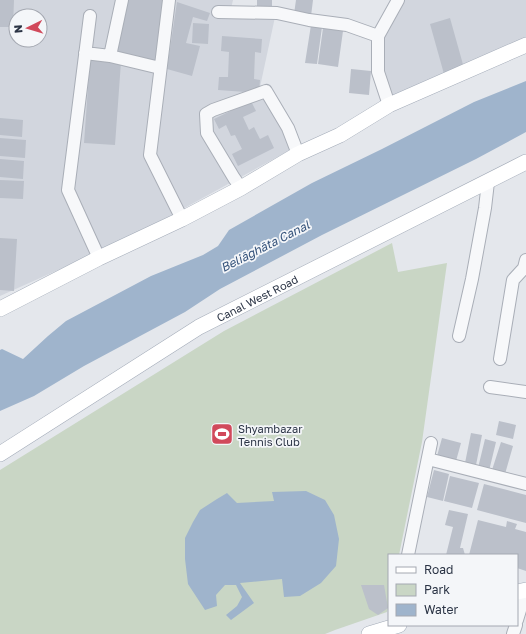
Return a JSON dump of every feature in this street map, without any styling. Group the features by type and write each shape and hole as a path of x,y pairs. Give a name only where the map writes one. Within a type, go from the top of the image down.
{"main road":[{"path":"0,309 99,258 182,219 241,188 298,154 340,135 389,105 526,45"},
{"name":"Canal West Road","path":"0,454 199,327 526,162"},
{"path":"369,634 394,628"}],"street":[{"path":"110,56 122,0"},
{"path":"168,0 150,155 182,219"},
{"path":"389,105 378,72 378,36 398,0"},
{"path":"218,12 277,13 347,26 378,36"},
{"path":"90,16 68,190 99,258"},
{"path":"85,53 110,56 160,68"},
{"path":"241,188 207,133 206,114 213,110 266,91 288,128 298,154"},
{"path":"459,336 472,279 485,208 488,182"},
{"path":"500,360 513,280 524,268 526,260"},
{"path":"490,387 526,392"},
{"path":"408,554 431,443"},
{"path":"428,459 526,484"},
{"path":"518,617 526,590"}],"shaded area":[{"path":"0,0 233,0 229,17 275,17 260,87 285,132 290,150 168,217 76,262 0,296"},
{"path":"402,0 526,0 526,39 390,99 380,71 383,37"}],"green space":[{"path":"392,243 398,272 447,263 422,442 399,554 388,554 387,612 325,634 0,634 0,470 224,331"}],"water":[{"name":"Beliāghāta Canal","path":"526,81 526,132 476,159 322,235 220,289 185,312 84,366 34,396 0,411 0,350 2,349 23,359 66,321 151,276 203,255 218,246 229,230 312,183 474,102"},
{"path":"306,491 325,500 334,515 339,539 336,566 321,583 300,596 284,597 282,579 240,583 254,603 231,620 226,615 237,606 242,597 236,585 225,585 216,595 217,606 205,610 188,584 185,559 185,538 200,510 227,493 237,503 274,501 272,492"}],"building":[{"path":"0,0 14,0 14,8 8,8 8,27 0,27"},
{"path":"124,0 165,0 157,61 115,53"},
{"path":"257,0 272,0 272,9 257,9"},
{"path":"296,0 313,0 311,16 294,14"},
{"path":"177,2 210,13 207,21 193,17 186,43 200,46 192,76 167,69"},
{"path":"450,18 464,68 444,74 430,24"},
{"path":"193,23 209,24 208,44 192,43"},
{"path":"311,25 322,27 317,64 305,63"},
{"path":"323,28 343,31 338,67 318,64"},
{"path":"222,36 262,39 261,53 255,52 254,79 260,80 259,93 218,90 219,77 228,77 229,52 221,51"},
{"path":"90,60 121,62 115,145 84,143"},
{"path":"351,69 371,71 369,95 349,93"},
{"path":"251,101 256,111 243,117 249,130 254,127 260,139 268,135 274,148 238,166 232,154 242,149 235,135 231,136 226,125 219,129 214,119"},
{"path":"0,118 23,120 22,137 0,135"},
{"path":"0,138 26,140 25,158 0,156"},
{"path":"0,159 24,161 23,179 0,177"},
{"path":"0,180 24,181 23,199 0,198"},
{"path":"0,238 17,239 14,291 0,290"},
{"path":"499,421 516,425 513,439 496,435"},
{"path":"471,433 482,435 476,465 465,463"},
{"path":"442,438 461,443 456,461 437,456"},
{"path":"485,439 496,442 489,471 478,468"},
{"path":"501,442 513,446 505,474 492,470"},
{"path":"434,470 449,474 443,501 427,497"},
{"path":"450,476 479,483 472,508 444,501"},
{"path":"484,484 526,495 526,523 477,510"},
{"path":"449,510 468,514 460,548 463,548 465,554 446,554 453,527 445,525"},
{"path":"478,520 506,527 507,521 517,524 515,529 526,532 526,571 518,568 518,554 469,554"},
{"path":"361,585 384,585 388,608 378,615 369,609"}],"place":[{"name":"Shyambazar Tennis Club","path":"222,434"}]}
